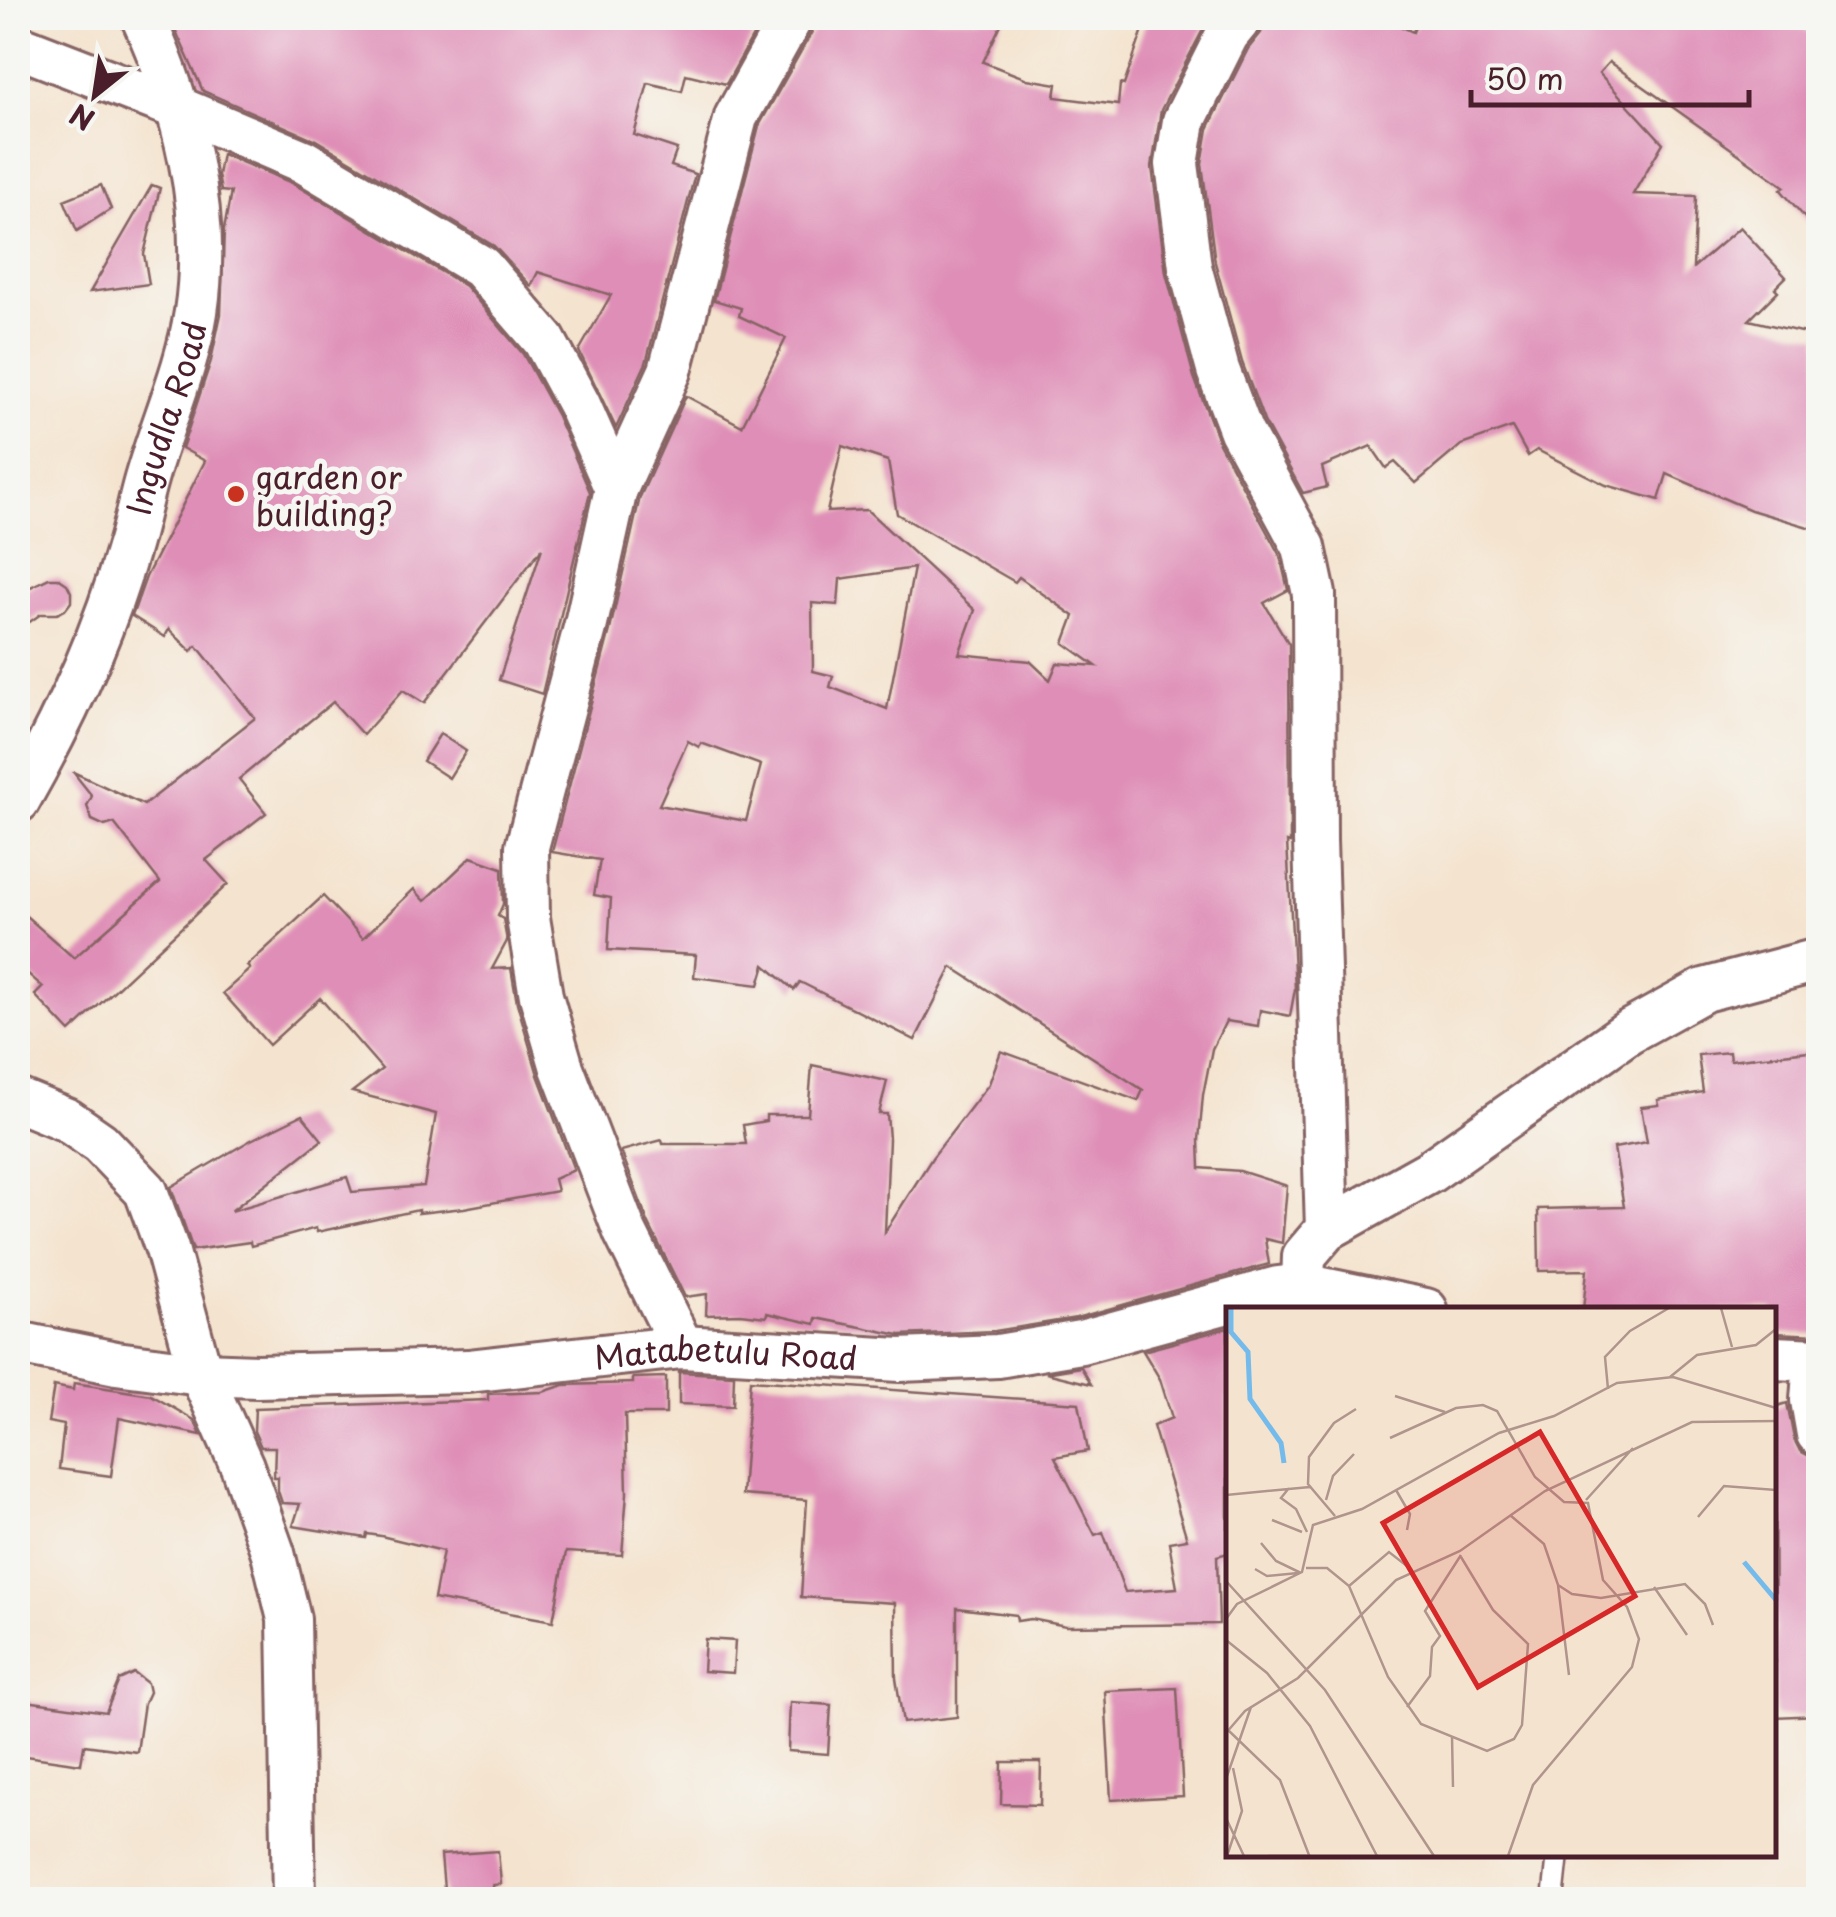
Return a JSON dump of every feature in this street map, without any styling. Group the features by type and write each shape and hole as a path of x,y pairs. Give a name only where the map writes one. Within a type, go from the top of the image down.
{"street":[{"name":"Ingudla Road","path":"18,801 94,648 127,552 160,429 188,349 196,310 198,225 178,108 143,18"},
{"path":"682,1347 625,1232 562,1068 541,996 528,918 527,847 591,607 616,490 670,371 736,117 791,18"},
{"path":"1241,18 1228,35 1184,121 1177,164 1190,266 1218,370 1241,430 1304,547 1314,594 1315,841 1327,1229"},
{"path":"18,46 303,161 481,267 544,340 580,405 616,490"},
{"path":"1303,1284 1304,1256 1327,1229 1429,1172 1664,1010 1704,990 1818,960"},
{"path":"18,1100 67,1120 100,1143 146,1190 168,1249 201,1374 242,1466 273,1553 289,1619 294,1900"},
{"name":"Matabetulu Road","path":"18,1343 116,1363 201,1374 346,1376 468,1371 682,1347 900,1360 998,1356 1081,1342 1303,1284 1412,1307"},
{"path":"1802,1359 1818,1434"}],"lane":[{"path":"1553,1900 1558,1857"}],"building":[{"path":"170,18 763,18 726,84 686,74 682,91 648,83 634,135 677,149 671,166 695,174 646,363 616,428 579,351 611,295 538,272 531,286 494,246 316,140 203,91"},
{"path":"816,18 1004,18 983,62 1027,79 1057,84 1055,97 1118,105 1120,84 1124,85 1147,18 1209,18 1161,110 1152,167 1166,273 1194,377 1219,443 1280,556 1288,590 1264,603 1289,644 1290,843 1287,842 1295,989 1290,1016 1260,1010 1258,1026 1226,1021 1212,1049 1203,1095 1200,1168 1240,1171 1287,1186 1282,1243 1265,1239 1269,1264 1076,1318 995,1331 900,1335 816,1318 815,1324 767,1313 766,1317 706,1315 707,1294 685,1297 648,1222 621,1151 662,1140 663,1144 746,1144 743,1125 766,1121 766,1115 808,1115 812,1065 887,1081 879,1114 887,1114 889,1139 885,1232 932,1158 989,1084 1001,1051 1138,1101 1143,1090 952,967 915,1040 800,982 794,990 765,965 759,985 694,977 696,955 608,950 611,898 594,895 600,860 552,852 640,497 686,396 742,426 786,338 739,316 741,308 714,300 759,126","holes":["842,446 888,461 897,514 1015,582 1019,577 1074,616 1064,643 1096,666 1057,663 1050,680 1030,661 959,654 975,610 867,510 827,512","914,568 887,709 830,687 833,676 813,671 812,603 838,605 840,579","688,741 761,765 746,821 659,805"]},
{"path":"1265,18 1383,18 1413,32 1419,18 1785,18 1818,37 1818,233 1781,190 1785,187 1609,62 1599,73 1663,143 1633,194 1696,196 1693,268 1740,227 1786,277 1775,288 1778,291 1749,320 1818,336 1815,529 1751,510 1667,474 1659,500 1606,485 1537,450 1528,456 1512,427 1461,445 1416,483 1395,462 1386,468 1371,446 1322,467 1327,487 1303,493 1264,421 1242,362 1215,262 1202,164 1208,129 1248,49 1261,33"},
{"path":"222,154 292,183 465,286 523,354 557,416 590,492 542,694 499,680 542,548 424,703 403,690 363,735 333,702 239,779 266,813 206,860 228,884 70,1032 35,995 43,987 18,965 18,909 74,958 160,882 114,823 105,826 92,820 87,806 92,796 73,772 144,805 255,718 197,646 191,651 169,629 165,637 132,616 146,577 205,461 182,448 211,361 221,314 224,230 231,192 221,191 218,175"},
{"path":"101,185 111,209 77,231 64,200"},
{"path":"152,185 160,188 144,254 149,284 90,292"},
{"path":"49,578 67,584 71,602 65,610 41,614 18,630 18,593"},
{"path":"440,734 466,751 449,778 423,761"},
{"path":"471,857 502,868 503,904 498,916 503,919 507,941 492,969 511,968 538,1075 574,1170 554,1179 557,1191 464,1208 418,1210 317,1232 316,1228 251,1246 250,1242 193,1250 171,1187 302,1115 322,1140 231,1211 347,1177 352,1192 424,1186 436,1114 352,1092 382,1069 320,998 269,1045 223,993 323,896 363,938 414,889 425,901"},
{"path":"1818,1050 1818,1335 1776,1333 1776,1307 1583,1307 1587,1270 1539,1271 1538,1209 1624,1207 1614,1148 1647,1142 1641,1107 1703,1092 1698,1055 1729,1052 1730,1060"},
{"path":"1226,1329 1226,1554 1217,1556 1219,1624 1066,1626 1031,1619 1017,1621 1016,1615 957,1608 957,1717 903,1723 896,1678 895,1603 801,1597 807,1500 742,1495 750,1380 1079,1403 1088,1451 1055,1457 1095,1535 1103,1532 1125,1592 1177,1588 1169,1542 1187,1539 1153,1426 1172,1418 1160,1379 1143,1351"},
{"path":"1081,1367 1091,1384 1046,1373"},
{"path":"679,1372 734,1375 733,1406 679,1404"},
{"path":"666,1377 666,1414 625,1414 627,1493 622,1555 566,1552 553,1621 434,1599 443,1551 381,1536 367,1534 366,1538 293,1526 300,1504 282,1503 278,1477 274,1477 275,1447 261,1447 254,1431 255,1408 488,1400 488,1394 543,1392 564,1385 633,1383 633,1378"},
{"path":"74,1383 151,1395 194,1420 201,1435 119,1418 111,1476 59,1469 64,1425 48,1422 54,1386 73,1390"},
{"path":"1787,1403 1794,1439 1800,1451 1813,1458 1818,1480 1818,1715 1776,1717 1776,1406"},
{"path":"705,1639 735,1641 733,1673 703,1671"},
{"path":"134,1673 147,1683 149,1692 137,1752 84,1745 81,1764 18,1755 18,1700 106,1712 119,1680"},
{"path":"1177,1688 1183,1796 1111,1800 1105,1691"},
{"path":"790,1702 831,1705 828,1754 788,1751"},
{"path":"1002,1762 1041,1762 1040,1805 1001,1804"},
{"path":"498,1851 501,1884 493,1885 494,1900 445,1900 441,1855"}],"place":[{"name":"garden or building?","path":"236,494"}]}
